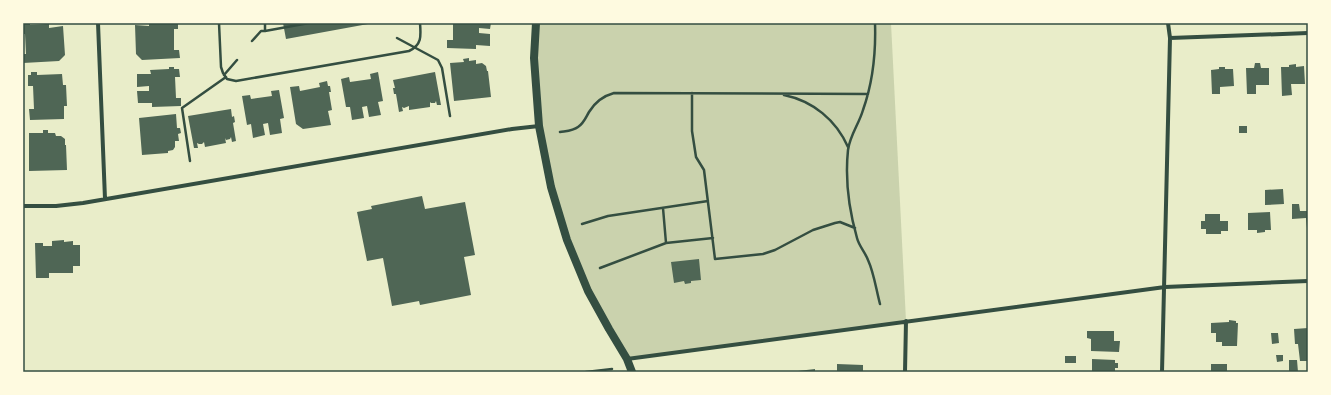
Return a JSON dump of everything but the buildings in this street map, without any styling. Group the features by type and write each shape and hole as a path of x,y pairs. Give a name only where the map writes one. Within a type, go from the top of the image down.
{"main road":[{"path":"536,23 534,58 539,126 551,187 567,240 588,291 627,359 632,372"}],"street":[{"path":"98,23 105,199"},
{"path":"1162,372 1170,38 1168,23"},
{"path":"1170,38 1308,33"},
{"path":"23,206 56,206 105,199 512,129 539,126"},
{"path":"627,359 1165,287 1308,281"},
{"path":"905,372 906,321"}],"path":[{"path":"219,23 220,63 225,76 232,80 243,80 404,53 415,48 421,39 420,23"},
{"path":"265,23 265,30"},
{"path":"252,41 261,31 309,23"},
{"path":"875,23 875,56 868,94 848,148 847,174 848,192 858,243 868,260 880,304"},
{"path":"397,38 438,60 442,65 450,116"},
{"path":"190,161 182,108 225,76 237,60"},
{"path":"560,132 580,126 593,106 608,95 620,92 868,94"},
{"path":"692,93 692,131 696,157 704,170 715,259 764,254 775,250 812,230 835,223 840,222 855,228"},
{"path":"773,94 802,100 820,111 838,128 848,148"},
{"path":"582,224 608,216 708,201"},
{"path":"663,208 666,243"},
{"path":"600,268 666,243 713,238"},
{"path":"586,372 612,369"}],"green space":[{"path":"536,23 891,23 906,321 627,359 609,329 567,240 539,126"}]}
